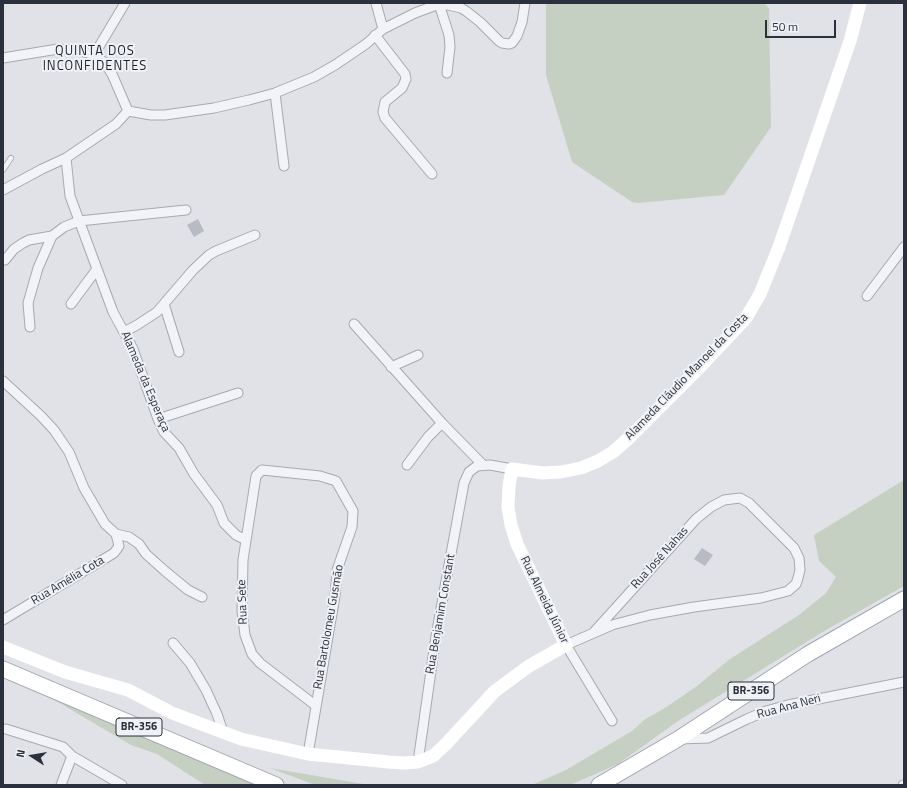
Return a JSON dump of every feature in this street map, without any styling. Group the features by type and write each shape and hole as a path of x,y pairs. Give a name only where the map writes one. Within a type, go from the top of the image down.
{"main road":[{"name":"BR-356","path":"599,785 678,739 808,654 904,599"},
{"name":"BR-356","path":"3,669 276,785"}],"street":[{"path":"94,55 125,3"},
{"path":"376,3 383,29"},
{"path":"128,111 151,115 165,115 214,108 275,93 300,83 335,65 366,44 383,29 415,13 439,4 456,7 466,11 480,22 499,41 506,44 512,43 517,36 522,22 525,3"},
{"name":"Alameda Cláudio Manoel da Costa","path":"472,468 483,465 543,473 561,472 581,468 598,461 613,452 629,438 699,368 746,318 760,294 780,247 850,41 860,3"},
{"path":"439,4 449,35 450,47 447,73"},
{"path":"375,35 405,74 406,79 402,88 386,102 383,112 385,118 432,174"},
{"path":"3,58 58,49 82,50 94,55 105,63 109,69 128,111"},
{"path":"275,93 284,166"},
{"path":"3,190 42,168 66,158 116,124 128,111"},
{"name":"Alameda da Esperaça","path":"66,158 70,196 113,312 133,349 164,432 179,448 194,474 217,505 224,523 236,535 246,540"},
{"path":"5,260 14,249 23,243 29,240 52,236 64,227 79,221 186,210"},
{"path":"124,332 143,322 157,312 193,270 209,255 255,235"},
{"path":"30,326 28,308 30,295 38,268 52,236"},
{"path":"867,296 904,247"},
{"path":"71,304 97,270"},
{"path":"164,304 179,352"},
{"path":"354,324 442,423 483,465"},
{"path":"391,367 418,355"},
{"path":"3,381 54,430 69,452 84,488 105,524 116,534 129,537 139,544 146,554 165,571 188,590 202,597"},
{"path":"158,419 238,392"},
{"path":"407,465 428,437 442,423"},
{"name":"Rua Benjamim Constant","path":"418,762 436,636 460,504 464,483 472,468"},
{"name":"Rua Almeida Júnior","path":"512,468 508,507 515,538 566,645 612,721"},
{"name":"Rua Sete","path":"262,470 256,476 243,560 242,611 245,635 252,654 260,663 315,705"},
{"name":"Rua Bartolomeu Gusmão","path":"262,470 320,476 336,481 353,511 352,527 337,570 335,596 315,705 308,754"},
{"name":"Rua José Nahas","path":"736,498 740,498 749,503 797,552 800,570 796,584 781,594 650,615 612,625 594,632 696,520 718,503 736,498"},
{"name":"Rua Amélia Cota","path":"3,620 114,553 118,546 116,534"},
{"path":"3,647 65,672 128,690 172,713 241,739 308,754 403,763 418,762 433,756 485,701 510,680 529,666 566,645 594,632"},
{"path":"173,643 190,663 206,690 223,732"},
{"name":"Rua Ana Neri","path":"678,739 708,738 747,719 773,709 904,682"},
{"path":"6,729 62,747 72,756 122,785"},
{"path":"61,785 72,756"}],"lane":[{"path":"3,170 11,158"}],"green space":[{"path":"546,3 764,3 769,8 771,127 724,195 638,203 632,202 572,162 546,75"},
{"path":"904,480 904,586 826,630 678,721 618,764 570,785 532,785 566,770 632,731 644,720 665,708 697,686 730,659 799,615 826,593 836,577 819,561 814,535"},
{"path":"39,691 277,785 205,785 157,754 131,745"},
{"path":"270,768 369,785 315,785"}],"building":[{"path":"198,219 204,231 194,237 187,225"},
{"path":"702,548 713,555 705,566 694,559"}],"district":[{"name":"QUINTA DOS INCONFIDENTES","path":"95,60"}]}
